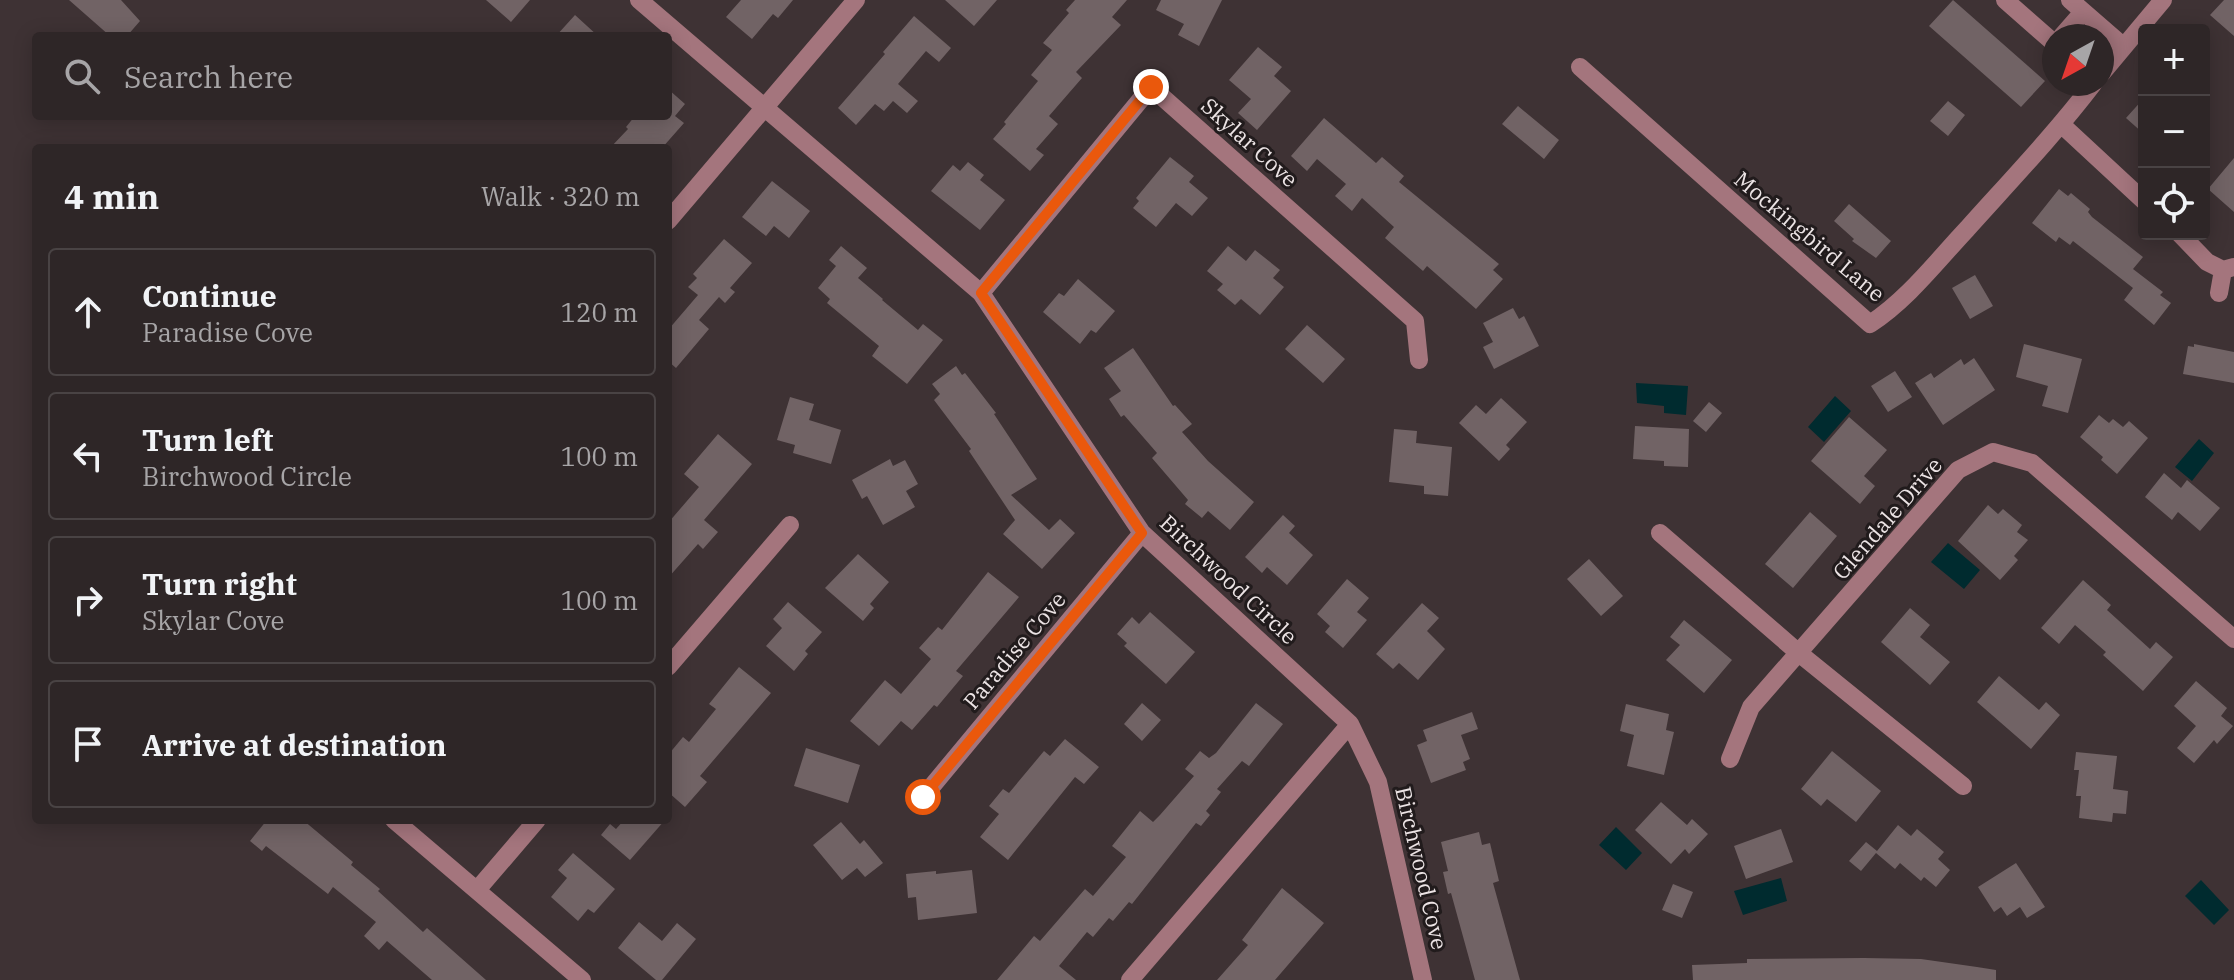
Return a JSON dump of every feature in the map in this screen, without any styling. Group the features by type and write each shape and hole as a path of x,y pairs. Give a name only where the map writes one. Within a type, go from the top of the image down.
{"street":[{"path":"639,0 765,108"},
{"path":"672,216 856,0"},
{"path":"2005,0 2042,32"},
{"path":"2114,58 2163,0"},
{"path":"2068,24 2077,6 2123,46"},
{"name":"Mockingbird Lane","path":"1580,67 1870,324 1892,309 1917,283 2062,125 2084,96"},
{"name":"Skylar Cove","path":"981,293 1151,87 1415,321 1419,360"},
{"name":"Birchwood Circle","path":"765,108 981,293 1142,533 1350,724"},
{"path":"2062,125 2138,195"},
{"path":"2186,240 2207,262 2228,269 2219,293"},
{"name":"Glendale Drive","path":"1730,759 1751,707 1958,470 1993,452 2032,463 2234,639"},
{"path":"672,662 790,525"},
{"name":"Paradise Cove","path":"923,797 1142,533"},
{"path":"1660,533 1800,654 1963,786"},
{"path":"1130,980 1350,724"},
{"name":"Birchwood Cove","path":"1350,724 1378,782 1423,980"},
{"path":"399,824 582,980"},
{"path":"477,890 534,824"}],"water":[{"path":"1636,383 1688,386 1686,415 1664,413 1664,406 1637,403"},
{"path":"1835,396 1851,411 1824,442 1808,427"},
{"path":"2199,439 2214,453 2192,481 2175,467"},
{"path":"1948,543 1980,570 1964,589 1931,562"},
{"path":"1616,827 1642,853 1626,870 1599,845"},
{"path":"1781,878 1787,901 1743,915 1734,891"},
{"path":"2201,880 2229,910 2214,925 2185,896"}],"building":[{"path":"69,0 121,0 140,21 130,32 105,32"},
{"path":"486,0 530,0 511,22"},
{"path":"741,0 793,0 778,18 773,14 752,39 726,17"},
{"path":"945,0 997,0 974,26"},
{"path":"1075,0 1127,0 1112,17 1121,25 1076,72 1082,78 1049,116 1058,124 1036,149 1044,155 1030,171 993,139 1038,81 1031,75 1052,50 1043,43 1069,13 1066,10"},
{"path":"1161,0 1222,0 1199,46 1178,35 1184,24 1156,10"},
{"path":"1953,0 2042,78 2042,84 2021,107 1929,26"},
{"path":"2224,0 2234,0 2234,36 2210,15"},
{"path":"575,15 594,32 560,32"},
{"path":"914,16 951,48 939,62 926,51 898,84 918,101 907,113 893,101 884,111 875,104 856,125 838,108"},
{"path":"1258,47 1282,67 1274,76 1291,91 1257,130 1238,113 1251,99 1229,80"},
{"path":"672,93 685,104 675,116 684,123 666,144 614,144 628,129 626,127 632,120 672,120"},
{"path":"1948,101 1965,115 1948,136 1930,121"},
{"path":"2138,105 2138,129 2126,118"},
{"path":"1518,106 1559,140 1544,159 1502,124"},
{"path":"1324,118 1376,163 1382,157 1404,176 1399,182 1499,264 1493,270 1503,279 1476,309 1427,266 1423,271 1385,238 1394,227 1362,198 1352,211 1335,196 1346,184 1317,159 1307,171 1291,156"},
{"path":"1170,157 1194,176 1189,182 1208,198 1192,216 1176,203 1156,227 1133,208 1139,201 1136,198"},
{"path":"2234,158 2234,212 2210,191 2210,187"},
{"path":"968,162 984,175 980,180 1005,200 980,230 931,191 953,165 960,171"},
{"path":"772,181 810,211 789,238 774,226 766,236 742,217"},
{"path":"2059,189 2068,196 2071,193 2090,209 2088,212 2092,217 2143,257 2133,269 2163,292 2160,295 2171,303 2154,325 2124,300 2133,288 2073,241 2070,245 2059,237 2056,242 2032,223"},
{"path":"1849,204 1891,241 1876,258 1852,241 1854,239 1834,221"},
{"path":"724,239 752,263 730,288 735,292 725,303 719,297 699,320 709,329 676,368 672,364 672,325 698,295 688,287 697,278 693,274"},
{"path":"841,246 867,268 858,278 918,330 923,324 943,340 907,384 872,356 879,346 827,303 830,299 818,288 836,266 829,260"},
{"path":"1228,246 1246,261 1255,250 1280,270 1273,278 1284,287 1260,315 1241,299 1235,305 1217,290 1223,284 1207,271"},
{"path":"1975,275 1993,306 1970,319 1952,288"},
{"path":"1078,279 1115,311 1096,333 1091,330 1080,344 1043,312 1059,293 1064,296"},
{"path":"1513,308 1519,319 1524,316 1539,346 1494,369 1483,347 1493,342 1483,323"},
{"path":"1307,325 1345,359 1323,383 1285,349"},
{"path":"2024,344 2082,359 2068,413 2042,406 2048,386 2016,377"},
{"path":"2194,344 2234,352 2234,383 2183,374 2188,346 2194,347"},
{"path":"1133,348 1173,406 1192,424 1182,432 1208,461 1254,502 1230,530 1208,511 1202,518 1185,504 1188,500 1152,458 1157,453 1124,415 1121,417 1109,399 1121,391 1104,368"},
{"path":"1974,358 1995,390 1943,425 1915,383 1931,373 1934,378 1961,359 1964,365"},
{"path":"956,366 996,413 1037,479 1011,495 1049,530 1060,519 1075,533 1042,569 1003,534 1015,520 969,451 971,449 934,400 940,394 932,384"},
{"path":"1895,371 1912,397 1888,412 1871,386"},
{"path":"790,397 814,404 809,420 841,430 831,464 793,453 795,445 777,440"},
{"path":"1501,398 1527,422 1506,445 1510,449 1499,461 1459,423 1476,405 1486,414"},
{"path":"1709,402 1722,413 1706,432 1693,421"},
{"path":"2099,415 2109,423 2113,419 2123,427 2129,421 2148,438 2117,474 2080,437"},
{"path":"1849,417 1887,450 1864,476 1875,486 1860,504 1811,461"},
{"path":"1635,426 1689,429 1688,467 1664,466 1664,461 1633,459"},
{"path":"1394,429 1417,431 1416,443 1452,447 1448,496 1424,494 1424,486 1389,482"},
{"path":"718,434 752,464 704,520 718,532 703,549 698,544 672,573 672,518 699,487 684,474"},
{"path":"890,459 893,466 905,460 918,484 906,491 915,507 883,525 867,496 862,499 852,480"},
{"path":"2164,473 2181,488 2187,480 2220,508 2200,531 2178,512 2172,520 2145,497"},
{"path":"1988,505 1998,514 2003,509 2022,525 2017,532 2028,540 2014,556 2018,560 2000,580 1958,541"},
{"path":"1810,512 1837,536 1793,588 1765,564"},
{"path":"1283,515 1295,526 1289,533 1313,555 1287,585 1267,567 1262,573 1245,557"},
{"path":"858,554 889,582 870,604 874,608 863,621 825,588"},
{"path":"1589,559 1623,596 1601,616 1567,579"},
{"path":"988,572 1019,597 956,671 963,676 937,707 934,705 912,730 901,721 879,746 850,721 885,680 901,694 931,659 919,648 938,627 942,630"},
{"path":"1347,579 1369,598 1357,612 1367,620 1343,648 1325,632 1330,626 1317,614"},
{"path":"2083,580 2111,605 2107,610 2150,649 2156,642 2173,657 2143,691 2075,625 2059,644 2041,628"},
{"path":"788,602 822,632 805,651 808,654 794,671 766,646 782,628 773,619"},
{"path":"1422,603 1439,618 1427,631 1445,649 1418,680 1399,663 1393,669 1376,654"},
{"path":"1910,608 1930,625 1920,637 1950,662 1930,685 1881,642"},
{"path":"1150,612 1195,652 1166,684 1124,646 1127,643 1117,634 1132,617 1139,624"},
{"path":"1684,620 1732,660 1704,693 1666,660 1680,645 1670,637"},
{"path":"739,667 771,693 700,776 707,782 685,807 672,796 672,750 683,737 689,742 716,709 709,704"},
{"path":"1999,676 2039,710 2046,702 2060,715 2031,749 1977,702"},
{"path":"2196,681 2227,708 2221,716 2233,726 2217,744 2214,740 2194,763 2177,748 2196,726 2174,706"},
{"path":"1142,703 1161,720 1142,741 1124,724"},
{"path":"1256,703 1283,724 1249,766 1242,761 1217,789 1221,792 1206,811 1210,815 1201,826 1196,823 1132,904 1129,902 1113,921 1109,918 1093,937 1087,932 1059,966 1076,980 997,980 1034,936 1040,941 1085,889 1093,896 1126,857 1112,846 1140,811 1153,822 1194,776 1185,769 1200,751 1209,758 1216,753"},
{"path":"1626,704 1669,714 1666,730 1674,732 1664,775 1627,766 1634,735 1620,731"},
{"path":"1472,712 1478,729 1461,735 1470,759 1463,762 1466,770 1431,783 1417,745 1427,741 1423,730"},
{"path":"1065,739 1099,767 1084,784 1075,777 1008,860 980,837 999,814 989,806 1003,789 1009,793 1044,751 1050,756"},
{"path":"806,748 860,765 848,803 794,786"},
{"path":"1832,751 1881,791 1856,822 1827,799 1821,806 1801,789"},
{"path":"2076,752 2117,756 2113,789 2128,791 2126,814 2113,813 2112,822 2079,818 2081,796 2076,796 2079,770 2074,770"},
{"path":"1661,802 1687,825 1692,819 1708,834 1689,854 1685,849 1671,864 1635,830"},
{"path":"841,822 860,844 864,840 883,863 865,877 857,868 842,880 813,845"},
{"path":"264,824 308,824 353,862 351,865 423,932 427,928 486,980 432,980 387,941 379,950 364,936 376,922 333,887 328,894 266,846 262,851 250,841"},
{"path":"610,824 616,829 620,824 662,824 630,860 601,835"},
{"path":"1898,825 1911,836 1917,829 1944,852 1938,859 1950,870 1936,887 1924,877 1921,881 1900,863 1895,869 1876,853 1861,871 1849,861 1866,842 1877,851"},
{"path":"1781,829 1793,862 1746,879 1734,846"},
{"path":"1479,832 1482,845 1490,843 1499,881 1493,883 1520,980 1475,980 1451,893 1448,894 1443,872 1448,871 1441,842"},
{"path":"573,853 615,889 594,913 588,909 578,921 551,897 567,878 558,870"},
{"path":"2016,863 2045,907 2027,918 2020,907 2007,916 2001,907 1994,912 1978,887"},
{"path":"972,870 977,913 918,920 916,897 908,898 906,874"},
{"path":"1673,884 1693,892 1682,918 1662,910"},
{"path":"1282,888 1324,923 1275,980 1217,980 1248,945 1242,940"},
{"path":"639,922 662,941 677,923 696,939 662,980 656,980 618,948"},
{"path":"1747,959 1921,959 1996,970 1996,980 1693,980 1692,965 1747,963"}],"route":[{"path":"923,797 1142,533 981,293 1151,87"}]}
